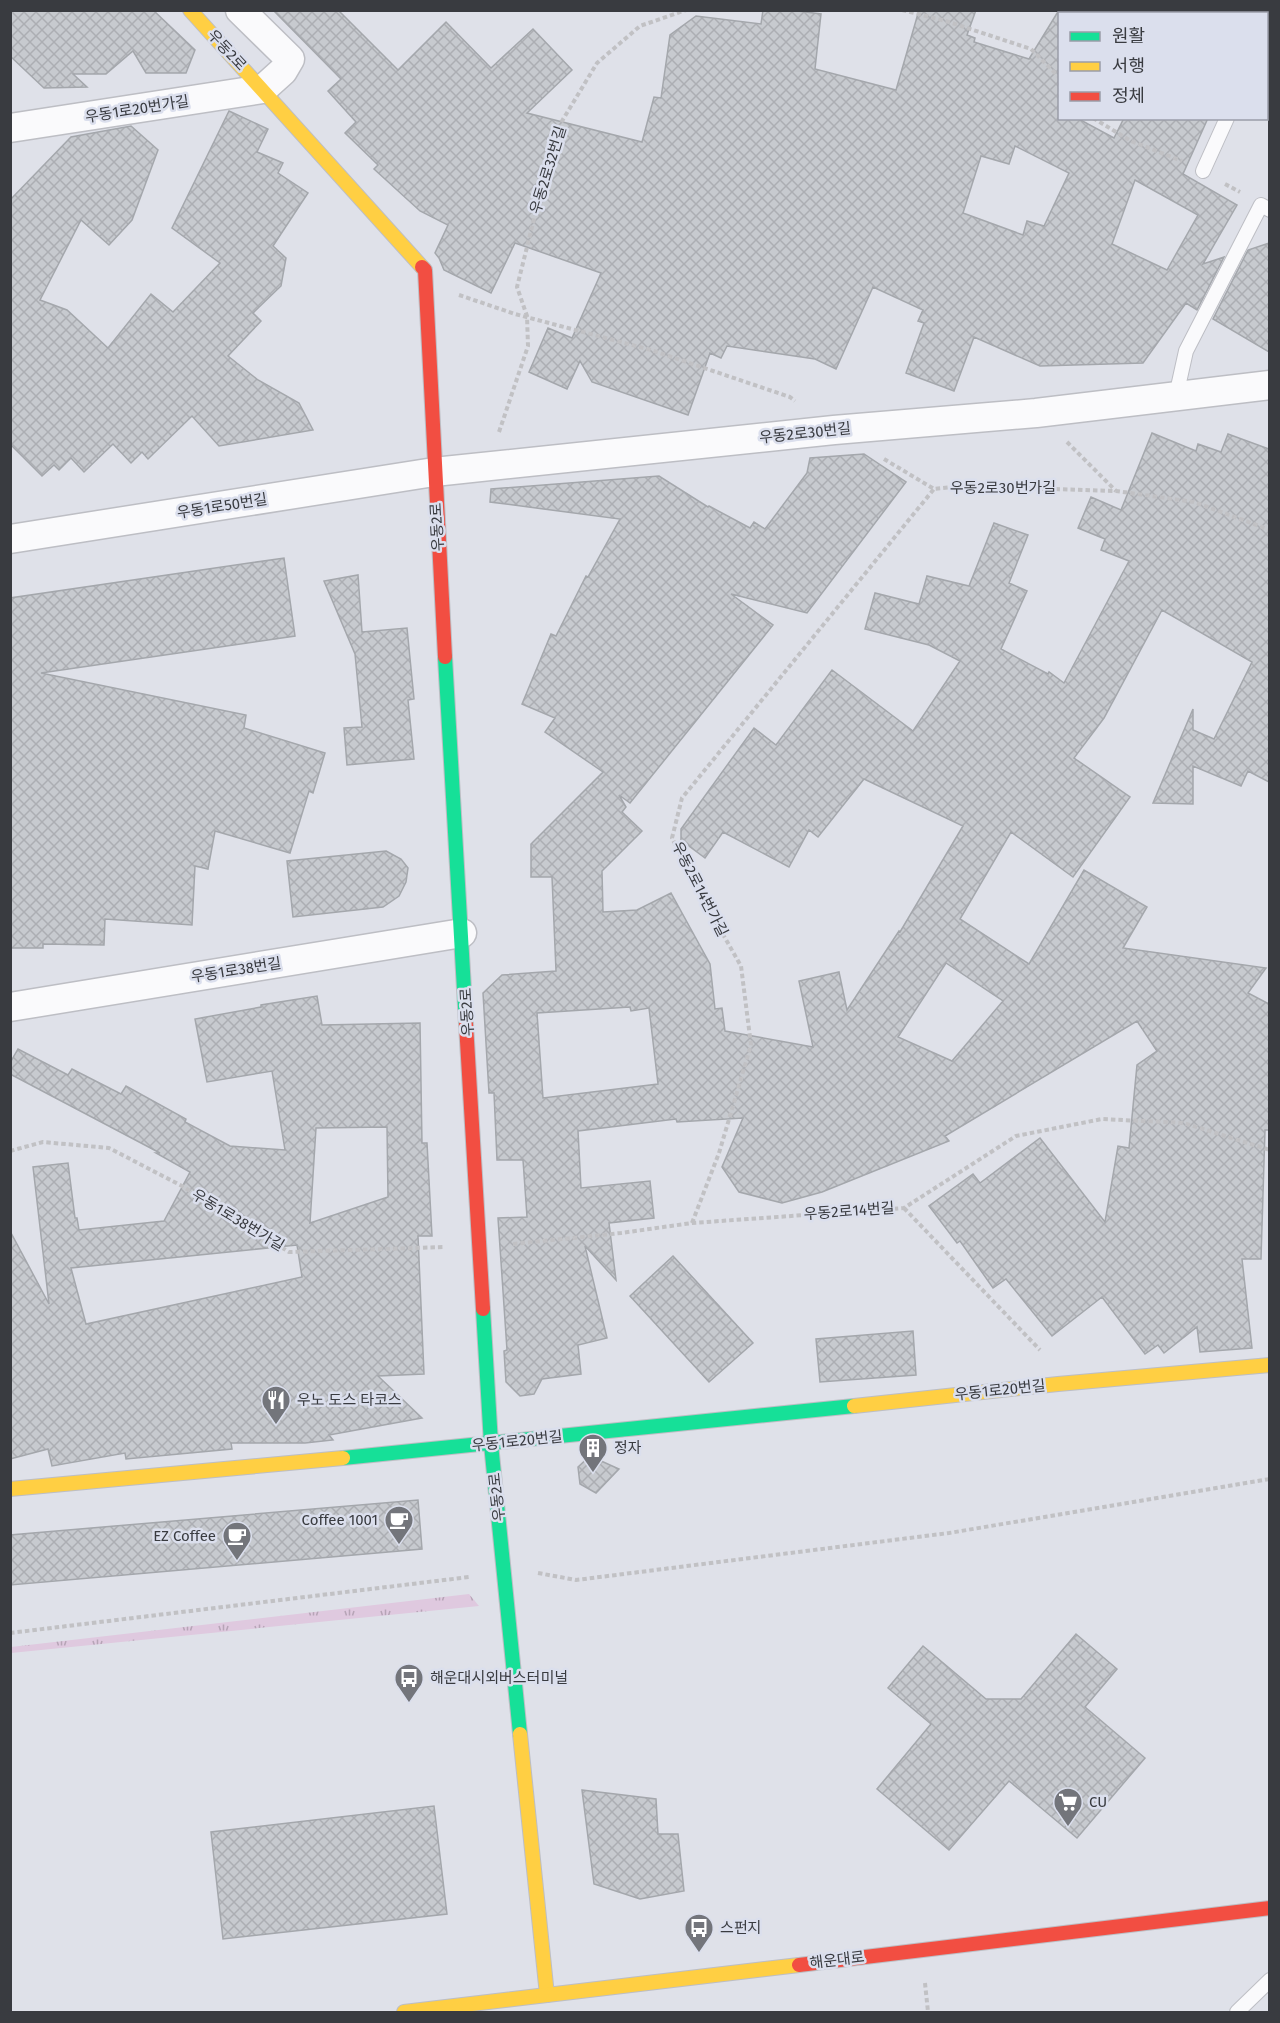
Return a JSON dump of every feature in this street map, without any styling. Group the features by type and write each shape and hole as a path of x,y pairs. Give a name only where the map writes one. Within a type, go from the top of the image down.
{"street":[{"name":"우동2로","path":"190,10 425,270 434,472 491,1444 547,1995"},
{"path":"240,10 290,59 283,71 263,89"},
{"name":"우동1로20번가길","path":"10,128 263,89"},
{"name":"우동2로30번길","path":"434,472 834,430 1036,413 1269,385"},
{"name":"우동1로50번길","path":"10,539 434,472"},
{"name":"우동1로38번길","path":"10,1007 462,933"},
{"name":"우동1로20번길","path":"10,1489 491,1444 1058,1384 1269,1365"},
{"name":"해운대로","path":"404,2013 1269,1908"}],"lane":[{"path":"1203,171 1226,120"},
{"path":"1176,396 1186,351 1261,205 1269,210"},
{"path":"1237,2013 1269,1980"}],"path":[{"name":"우동2로32번길","path":"489,467 501,423 528,346 527,316 517,287 556,131 597,63 640,26 686,10"},
{"path":"902,10 946,21 1031,49 1058,77"},
{"path":"425,270 457,294 651,350 790,397 834,430"},
{"path":"1036,413 1116,491"},
{"name":"우동2로30번가길","path":"834,430 934,489 962,486 1116,491 1194,502 1269,530"},
{"name":"우동2로14번가길","path":"692,1223 719,1154 751,1045 741,966 696,887 672,838 682,798 934,489"},
{"name":"우동2로14번길","path":"478,1245 526,1243 692,1223 904,1208 1016,1136 1102,1119 1184,1123 1269,1150"},
{"name":"우동1로38번가길","path":"10,1151 43,1142 109,1148 182,1186 289,1252 478,1245"},
{"name":"우동1로20번길","path":"904,1208 1045,1355 1058,1384"},
{"path":"534,1572 576,1580 949,1533 1269,1479"},
{"path":"10,1633 470,1576"}],"green space":[{"path":"469,1594 479,1606 11,1653 11,1647"}],"building":[{"path":"10,10 153,10 195,50 186,73 146,73 133,51 106,74 73,74 87,87 44,88 10,56"},
{"path":"273,10 338,10 398,70 446,22 491,68 533,29 572,70 527,113 642,142 654,97 661,98 670,35 696,16 761,24 763,10 790,10 821,14 815,69 896,90 919,10 976,10 967,35 975,38 974,42 1029,59 1059,10 1058,120 1081,120 1114,138 1123,120 1207,120 1183,174 1237,205 1203,264 1224,257 1197,310 1186,303 1143,363 1040,366 974,337 954,391 906,373 924,323 918,321 923,310 873,287 836,369 815,359 727,346 721,358 710,353 688,415 592,382 580,361 567,389 529,372 548,328 572,338 601,273 515,243 491,293 444,270 435,253 448,225 420,211 374,169 378,165 345,133 356,122 328,91 341,79","holes":["1015,146 1069,173 1044,226 1027,221 1023,235 963,213 981,156 1009,164","1135,180 1198,215 1167,270 1112,244"]},
{"path":"229,111 268,129 257,152 283,163 278,173 308,193 273,246 286,258 281,286 253,313 261,321 228,356 258,380 299,403 313,430 219,446 192,416 148,459 142,452 131,463 113,444 84,472 71,458 59,470 54,465 42,476 10,444 10,200 71,137 131,126 158,150 132,220 109,245 81,220 40,300 67,310 108,348 151,294 173,312 220,263 172,228"},
{"path":"1269,243 1269,352 1213,319 1248,250"},
{"path":"1152,433 1196,451 1198,444 1221,452 1228,434 1269,449 1269,782 1248,771 1241,786 1193,766 1193,804 1153,803 1193,709 1193,730 1214,739 1252,662 1162,610 1104,718 1074,758 1130,797 1073,877 1011,832 960,919 1029,964 1084,870 1147,907 1123,948 1266,968 1248,993 1269,1004 1269,1130 1265,1130 1261,1259 1242,1259 1252,1348 1200,1352 1197,1327 1164,1353 1158,1345 1145,1354 1102,1297 1052,1336 1006,1279 993,1288 960,1241 957,1243 929,1206 973,1174 980,1183 1040,1138 1105,1222 1118,1146 1129,1148 1137,1065 1157,1051 1137,1021 945,1136 949,1141 822,1192 782,1203 739,1192 722,1167 743,1118 677,1122 676,1119 578,1131 581,1188 650,1181 654,1218 609,1223 616,1280 585,1246 607,1338 578,1345 581,1374 542,1379 534,1394 520,1396 506,1382 504,1351 507,1350 498,1218 527,1217 523,1160 497,1160 494,1093 489,1093 483,993 502,975 556,971 552,877 531,877 531,844 603,772 545,732 555,718 522,704 551,634 556,636 586,576 588,577 620,519 490,502 491,489 659,476 708,507 750,528 754,522 765,529 807,473 810,458 864,454 906,482 807,613 731,594 773,625 630,803 619,795 626,807 622,812 642,831 602,871 603,912 637,910 671,893 710,964 715,1009 722,1008 725,1031 813,1047 799,981 839,972 847,1010 900,932 963,826 864,779 818,837 809,830 789,867 723,832 705,858 681,840 681,829 754,728 776,745 832,670 913,731 960,661 929,645 865,629 875,593 919,604 927,576 969,586 994,523 1028,535 1009,583 1027,591 1001,649 1048,674 1049,672 1064,683 1129,561 1101,550 1105,539 1078,528 1091,497 1121,510","holes":["946,963 1003,1001 952,1061 898,1037","630,1007 631,1011 649,1008 658,1084 543,1098 537,1013"]},
{"path":"284,558 295,636 41,673 246,715 244,728 325,753 313,793 309,791 290,853 215,831 208,869 195,866 192,925 105,919 104,945 43,944 43,948 10,948 10,598"},
{"path":"358,575 362,632 407,628 414,699 408,700 414,759 347,765 344,728 362,727 355,654 324,581"},
{"path":"386,851 401,859 408,868 406,882 399,896 383,907 293,917 287,861"},
{"path":"317,996 322,1025 420,1023 422,1143 427,1143 432,1236 418,1236 424,1374 378,1376 422,1418 329,1435 333,1440 305,1443 231,1443 232,1449 126,1459 125,1453 52,1466 48,1449 10,1459 10,1231 49,1304 33,1167 68,1163 75,1218 77,1218 79,1230 164,1221 190,1172 156,1153 160,1153 10,1074 10,1063 18,1049 68,1075 72,1069 121,1094 126,1086 230,1146 285,1150 272,1071 207,1082 195,1019 261,1007 261,1005","holes":["387,1127 388,1197 310,1223 316,1128","297,1245 302,1277 86,1324 71,1268"]},
{"path":"673,1256 753,1343 709,1382 630,1296"},
{"path":"913,1331 916,1375 820,1382 816,1339"},
{"name":"정자","path":"590,1456 619,1469 596,1493 580,1484 578,1467"},
{"path":"418,1500 422,1549 10,1585 10,1535"},
{"path":"1076,1634 1117,1669 1085,1707 1145,1758 1077,1838 1009,1781 949,1850 877,1789 931,1724 888,1688 923,1646 986,1699 1021,1699"},
{"path":"582,1790 656,1799 658,1834 678,1834 684,1891 640,1899 594,1884"},
{"path":"434,1806 447,1914 223,1939 211,1832"}],"traffic: fast":[{"path":"445,657 466,1024"},
{"path":"483,1309 491,1444 520,1734"},
{"path":"343,1458 854,1406"}],"traffic: slow":[{"path":"190,10 422,267"},
{"path":"854,1406 1058,1384 1270,1365"},
{"path":"10,1489 343,1458"},
{"path":"520,1734 547,1995"},
{"path":"404,2012 799,1965"}],"traffic: jam":[{"path":"422,267 425,270 445,657"},
{"path":"466,1024 483,1309"},
{"path":"799,1965 1270,1908"}],"place":[{"name":"우노 도스 타코스","path":"276,1426"},
{"name":"정자","path":"593,1474"},
{"name":"Coffee 1001","path":"399,1546"},
{"name":"EZ Coffee","path":"237,1562"},
{"name":"해운대시외버스터미널","path":"409,1704"},
{"name":"CU","path":"1068,1828"},
{"name":"스펀지","path":"699,1954"}]}
